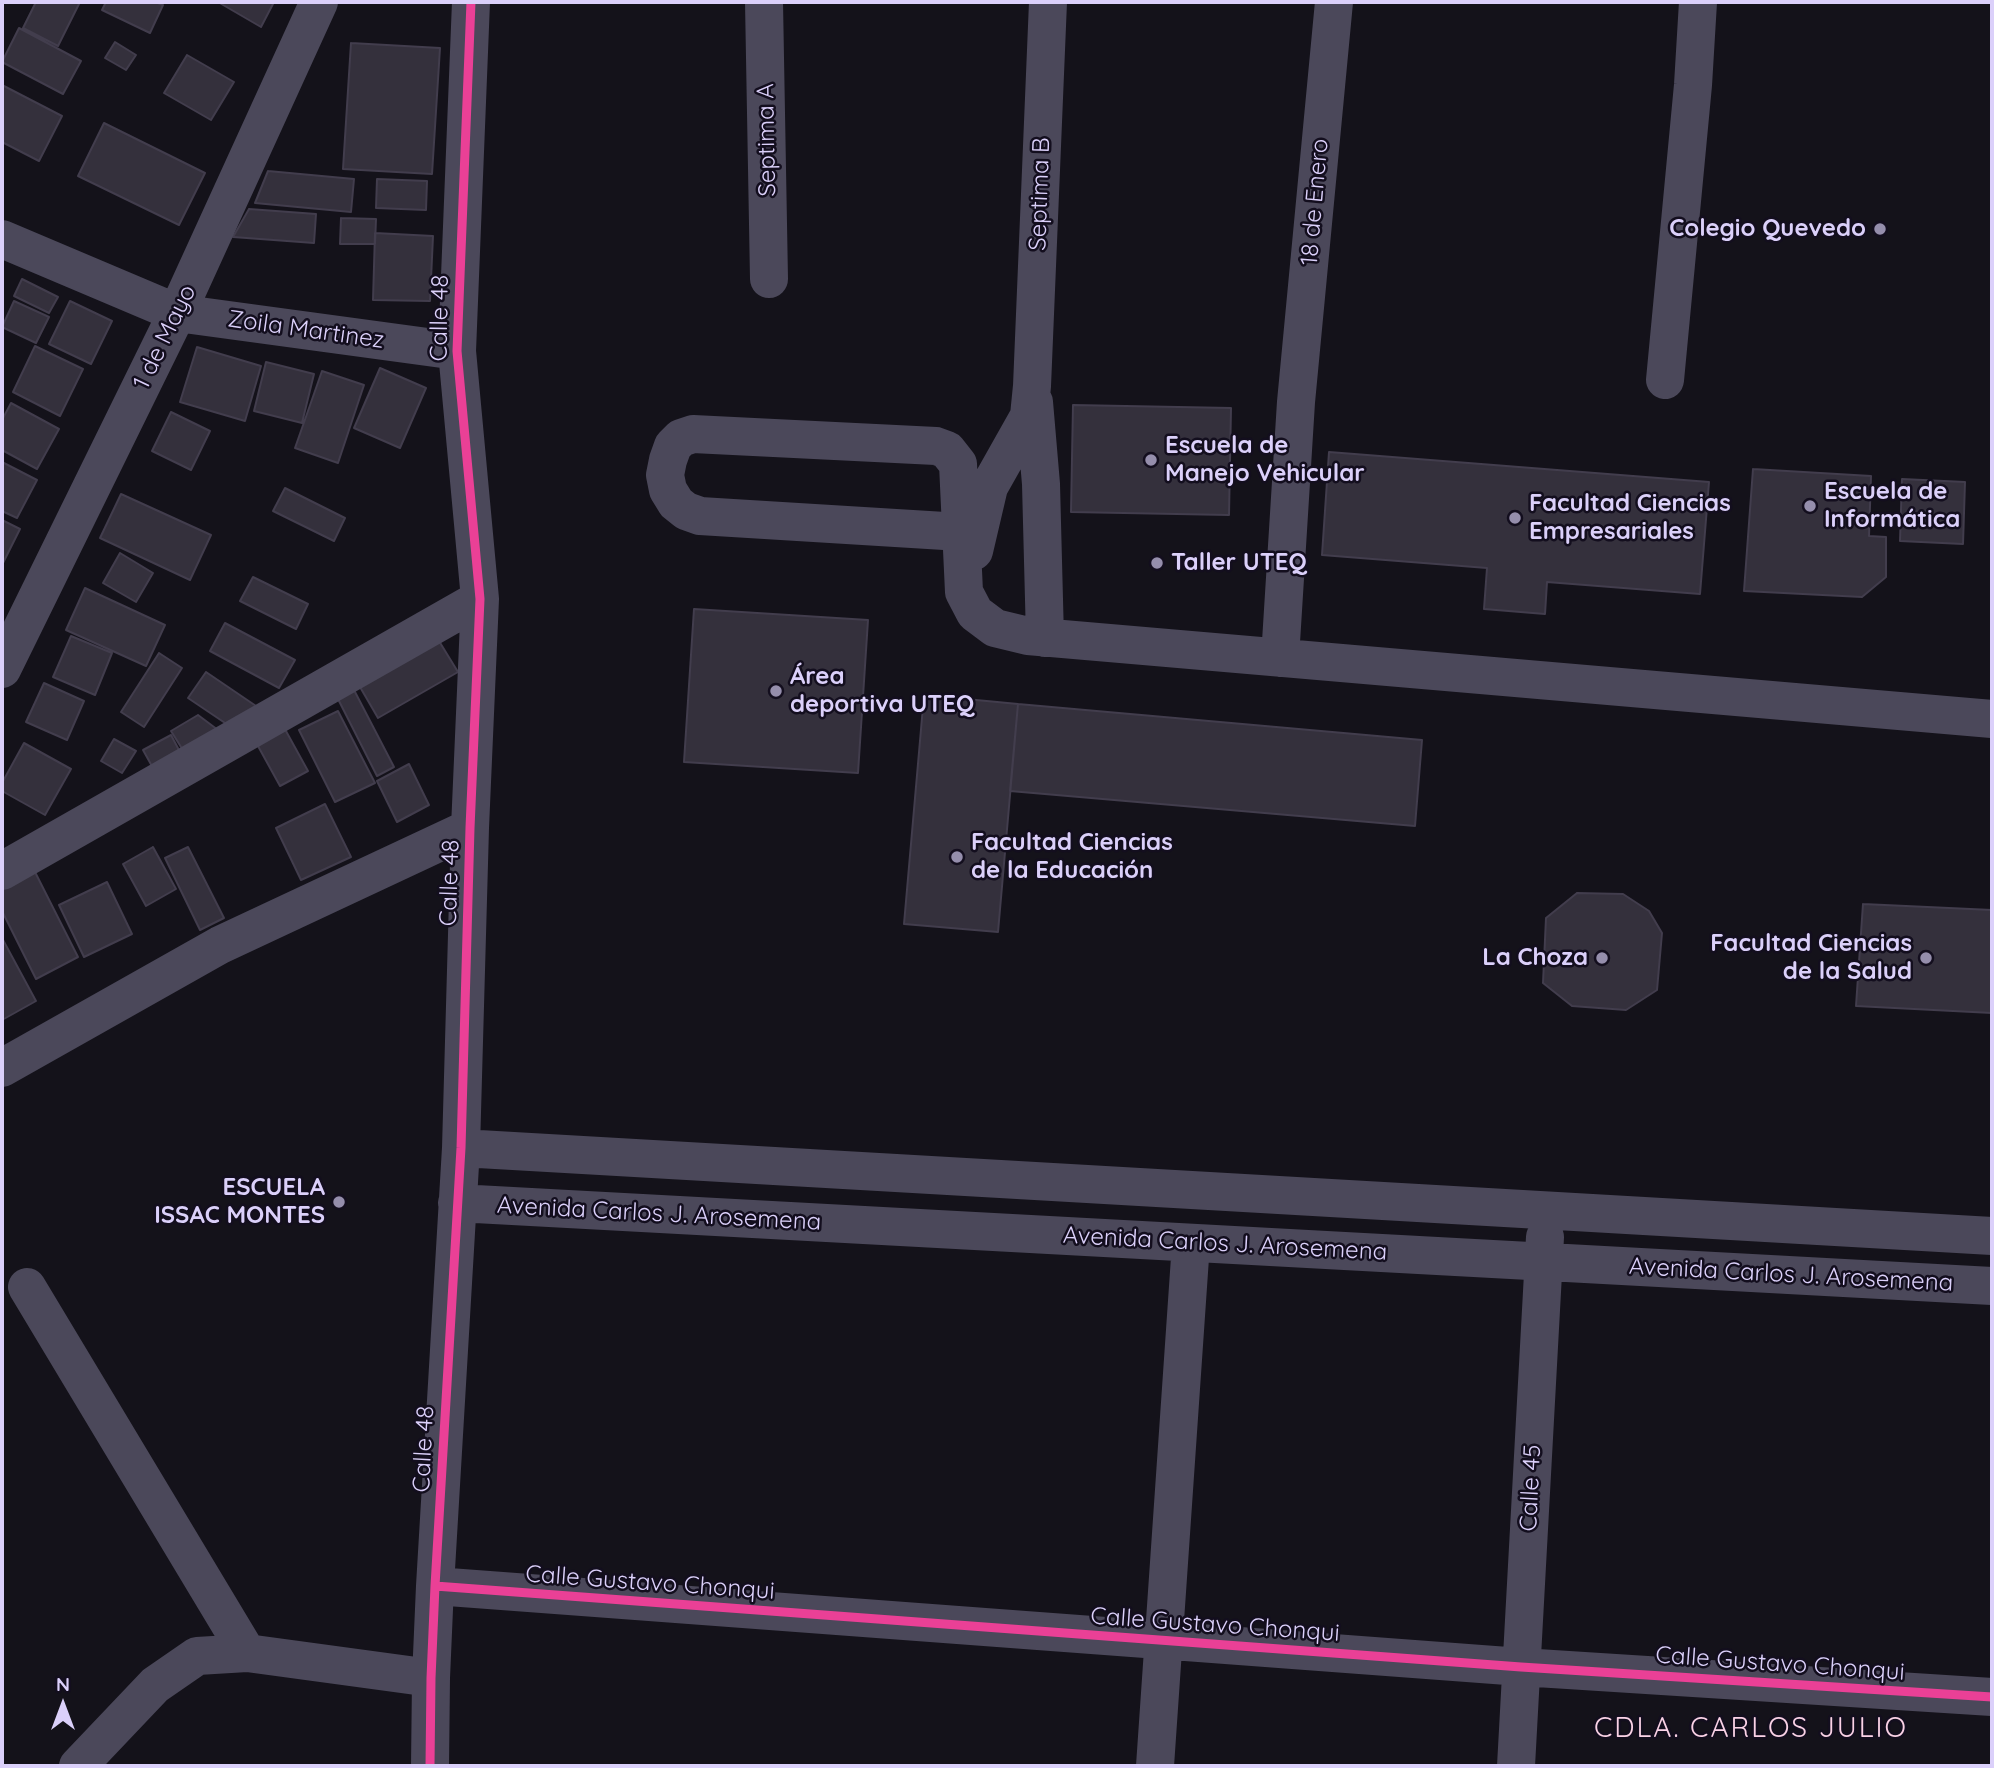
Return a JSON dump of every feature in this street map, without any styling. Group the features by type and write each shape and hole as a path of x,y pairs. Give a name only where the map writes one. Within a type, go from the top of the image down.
{"street":[{"name":"1 de Mayo","path":"2,669 177,313 319,2"},
{"name":"Calle 48","path":"430,1766 435,1586 461,1148 480,599 457,351 471,2"},
{"name":"Septima A","path":"764,2 769,279"},
{"name":"Septima B","path":"1032,386 1048,2"},
{"name":"18 de Enero","path":"1280,658 1296,402 1334,2"},
{"path":"1665,380 1693,85 1698,2"},
{"name":"Zoila Martinez","path":"2,239 177,313 457,351"},
{"path":"964,592 989,487 1028,416 1032,386"},
{"path":"1032,386 1041,484 1045,638"},
{"path":"961,532 700,516 686,511 676,503 668,490 665,475 668,460 673,446 693,434 936,446 947,450 958,464 964,592 975,614 995,628 1028,636 1992,719"},
{"path":"2,871 480,599"},
{"path":"2,1068 220,945 470,828"},
{"name":"Avenida Carlos J. Arosemena","path":"461,1148 1992,1236"},
{"name":"Avenida Carlos J. Arosemena","path":"457,1203 1992,1286"},
{"name":"Calle 45","path":"1516,1766 1547,1210"},
{"path":"1155,1766 1191,1242"},
{"path":"27,1287 247,1653"},
{"name":"Calle Gustavo Chonqui","path":"435,1586 1521,1667 1992,1697"},
{"path":"78,1766 155,1685 197,1656 247,1653 431,1678"}],"building":[{"path":"36,2 80,2 58,46 23,28"},
{"path":"106,2 155,2 163,5 150,33 102,10"},
{"path":"218,2 274,2 261,27"},
{"path":"19,28 81,61 63,94 2,62"},
{"path":"115,42 136,55 126,70 105,58"},
{"path":"351,43 440,48 432,174 343,169"},
{"path":"187,55 234,82 211,120 164,93"},
{"path":"2,85 62,116 39,161 2,142"},
{"path":"104,123 205,173 179,225 78,176"},
{"path":"268,171 354,179 351,212 255,203"},
{"path":"377,179 427,181 426,210 376,208"},
{"path":"249,209 316,214 314,243 233,237"},
{"path":"341,218 376,219 375,244 340,244"},
{"path":"375,233 433,236 430,301 373,300"},
{"path":"22,279 58,297 49,313 14,296"},
{"path":"14,301 49,317 36,343 2,327"},
{"path":"70,301 112,321 91,364 49,344"},
{"path":"35,346 83,369 60,416 13,392"},
{"path":"197,347 261,366 245,421 180,402"},
{"path":"266,362 314,374 302,423 254,411"},
{"path":"380,368 426,388 400,448 354,428"},
{"path":"322,371 364,385 338,463 295,448"},
{"path":"11,403 59,429 37,469 2,450 2,420"},
{"name":"Escuela de Manejo Vehicular","path":"1073,405 1231,408 1229,515 1071,512"},
{"path":"171,412 210,431 191,470 152,451"},
{"name":"Facultad Ciencias Empresariales","path":"1329,452 1709,482 1700,594 1547,582 1545,614 1484,609 1487,568 1322,555"},
{"path":"2,462 37,480 17,518 2,511"},
{"name":"Escuela de Informática","path":"1753,469 1871,476 1869,536 1886,537 1886,577 1862,597 1744,591"},
{"path":"1902,479 1965,482 1963,544 1900,541"},
{"path":"285,488 345,518 334,541 273,511"},
{"path":"121,494 211,535 190,580 100,538"},
{"path":"2,520 20,529 2,565"},
{"path":"120,553 153,573 136,602 103,583"},
{"path":"253,577 308,604 296,629 240,601"},
{"path":"85,588 165,625 146,666 66,630"},
{"name":"Área deportiva UTEQ","path":"694,609 868,620 858,773 684,762"},
{"path":"225,623 295,660 279,688 210,651"},
{"path":"71,636 112,653 95,695 53,677"},
{"path":"439,641 458,672 378,718 360,687"},
{"path":"159,653 182,668 144,727 121,712"},
{"path":"206,672 259,708 231,727 188,698"},
{"path":"44,683 84,701 67,740 26,722"},
{"path":"354,690 394,767 377,776 338,699"},
{"name":"Facultad Ciencias de la Educación","path":"924,695 1018,704 998,932 904,924"},
{"path":"1018,704 1422,740 1415,826 1010,791"},
{"path":"338,711 375,783 335,802 299,730"},
{"path":"198,715 222,733 186,755 171,731"},
{"path":"281,722 308,771 280,786 253,737"},
{"path":"171,735 180,752 153,768 143,750"},
{"path":"114,739 136,751 122,773 101,761"},
{"path":"24,743 71,769 45,815 2,791 2,783"},
{"path":"409,764 429,805 397,822 377,781"},
{"path":"325,804 351,857 301,880 276,828"},
{"path":"153,847 176,889 146,906 123,864"},
{"path":"188,847 224,918 200,930 165,858"},
{"path":"34,870 78,957 36,979 2,911 2,886"},
{"path":"107,882 132,934 84,957 59,905"},
{"name":"La Choza","path":"1577,893 1623,894 1649,911 1662,933 1657,990 1626,1010 1572,1006 1543,983 1546,918"},
{"name":"Facultad Ciencias de la Salud","path":"1863,904 1992,910 1992,1013 1856,1006"},
{"path":"2,938 36,1001 2,1020"}],"cycle path":[{"path":"430,1766 435,1586 461,1148 480,599 457,351 471,2"},
{"path":"435,1586 1521,1667 1992,1697"}],"place":[{"name":"Colegio Quevedo","path":"1880,229"},
{"name":"Escuela de Manejo Vehicular","path":"1151,460"},
{"name":"Escuela de Informática","path":"1810,506"},
{"name":"Facultad Ciencias Empresariales","path":"1515,518"},
{"name":"Taller UTEQ","path":"1157,563"},
{"name":"Área deportiva UTEQ","path":"776,691"},
{"name":"Facultad Ciencias de la Educación","path":"957,857"},
{"name":"La Choza","path":"1602,958"},
{"name":"Facultad Ciencias de la Salud","path":"1926,958"},
{"name":"ESCUELA ISSAC MONTES","path":"339,1202"}],"district":[{"name":"CDLA. CARLOS JULIO","path":"1751,1729"}]}
